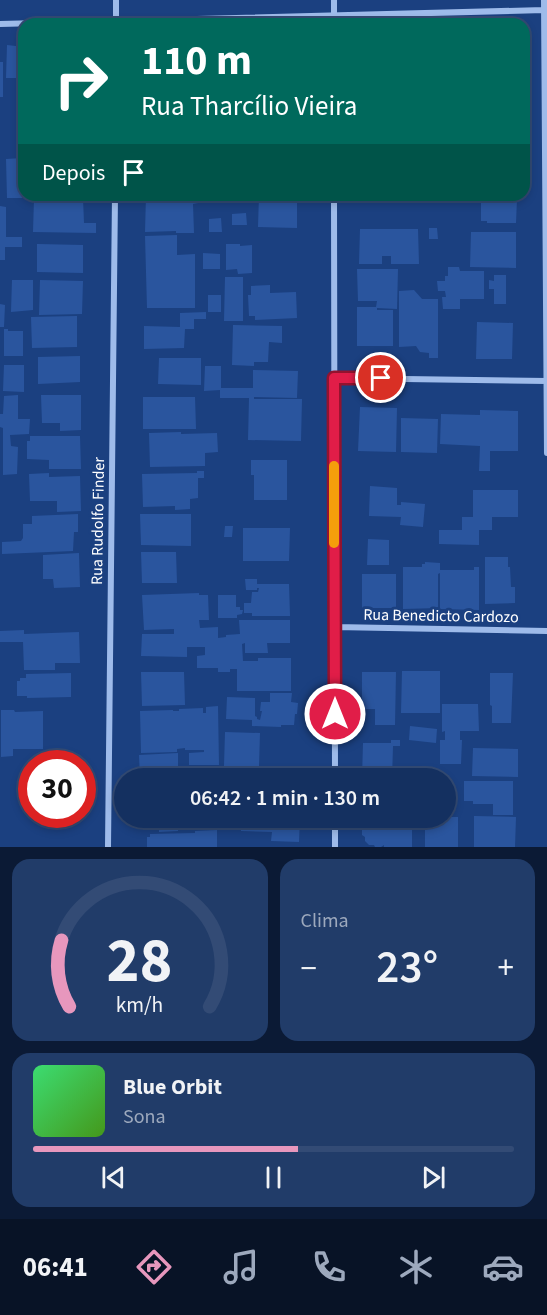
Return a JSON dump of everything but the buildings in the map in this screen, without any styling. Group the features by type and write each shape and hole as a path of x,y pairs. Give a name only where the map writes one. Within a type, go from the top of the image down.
{"street":[{"path":"116,0 116,18"},
{"path":"334,0 334,15"},
{"path":"544,0 547,453"},
{"path":"241,18 544,10"},
{"path":"0,24 18,24"},
{"name":"Rua Rudolfo Finder","path":"108,847 115,201"},
{"path":"334,201 335,768"},
{"path":"334,378 547,381"},
{"name":"Rua Benedicto Cardozo","path":"335,627 547,631"},
{"path":"335,828 335,847"}],"slow traffic":[{"path":"334,466 334,543"}],"route":[{"path":"335,714 334,378 381,378"}]}
